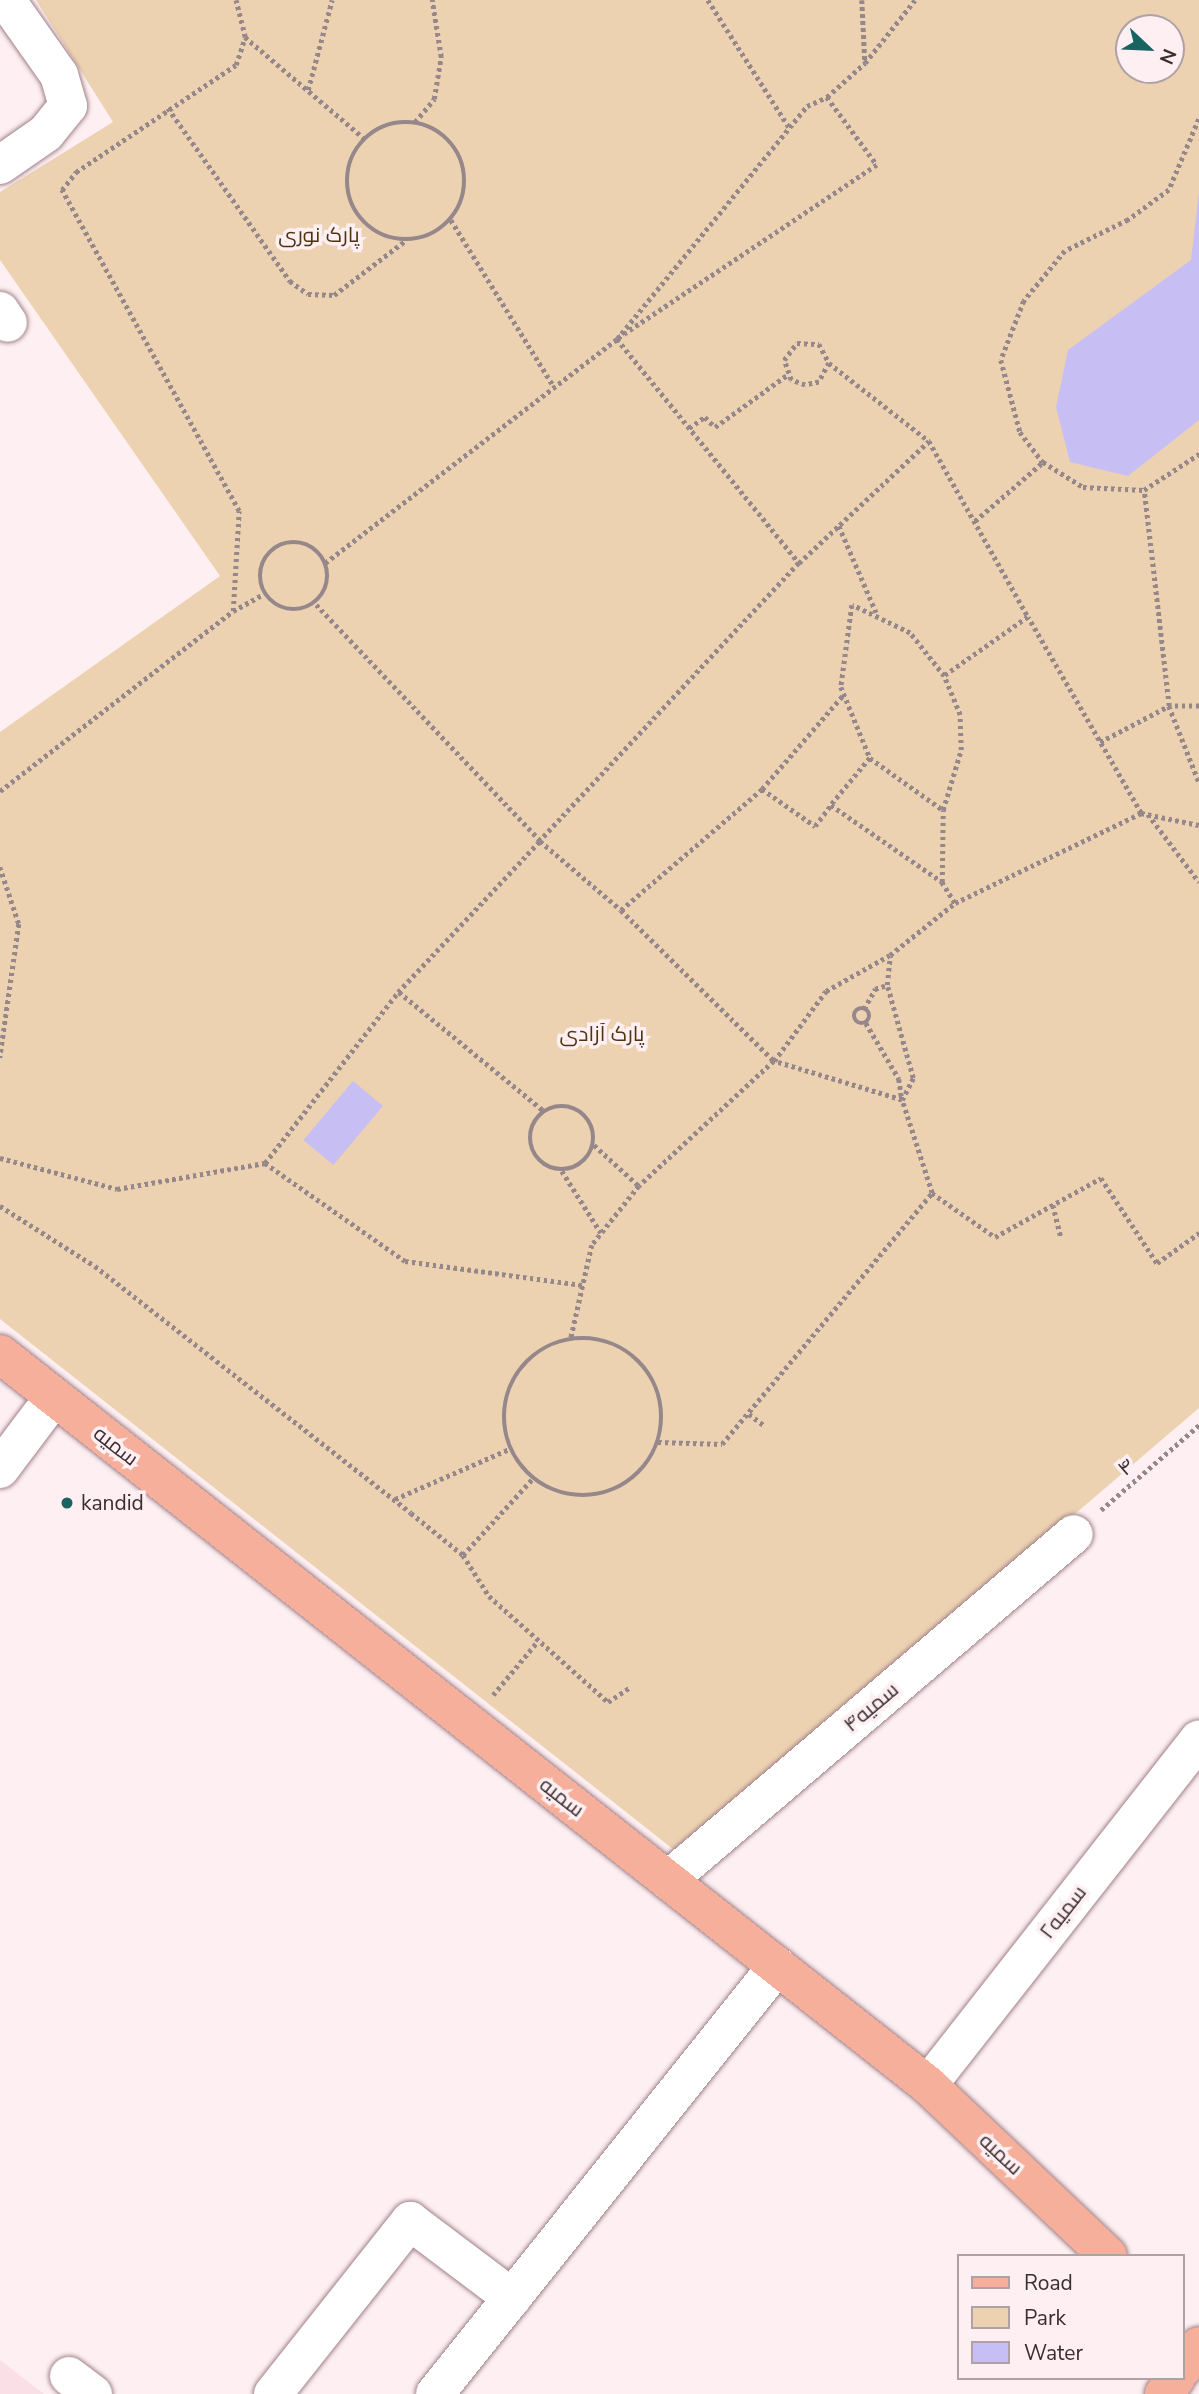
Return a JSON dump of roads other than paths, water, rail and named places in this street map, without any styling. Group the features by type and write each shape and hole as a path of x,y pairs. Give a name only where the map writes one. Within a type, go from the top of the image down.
{"main road":[{"name":"سمیه","path":"0,1354 928,2085 1106,2254"},
{"path":"1185,2328 1199,2343 1185,2365"}],"street":[{"path":"0,165 46,132 68,106 59,75 6,0"},
{"path":"0,1469 54,1397"},
{"name":"سمیه۴","path":"668,1880 1074,1534"},
{"name":"۲سمیه","path":"928,2085 1199,1739"},
{"path":"435,2394 777,1966"},
{"path":"273,2394 410,2221 512,2298"}],"water":[{"path":"1199,191 1199,420 1128,476 1070,462 1056,407 1068,350 1191,260"},
{"path":"353,1081 383,1106 333,1165 304,1140"}],"place":[{"name":"kandid","path":"67,1503"}],"park label":[{"name":"پارک نوری","path":"319,235"},
{"name":"پارک آزادی","path":"602,1034"}]}
